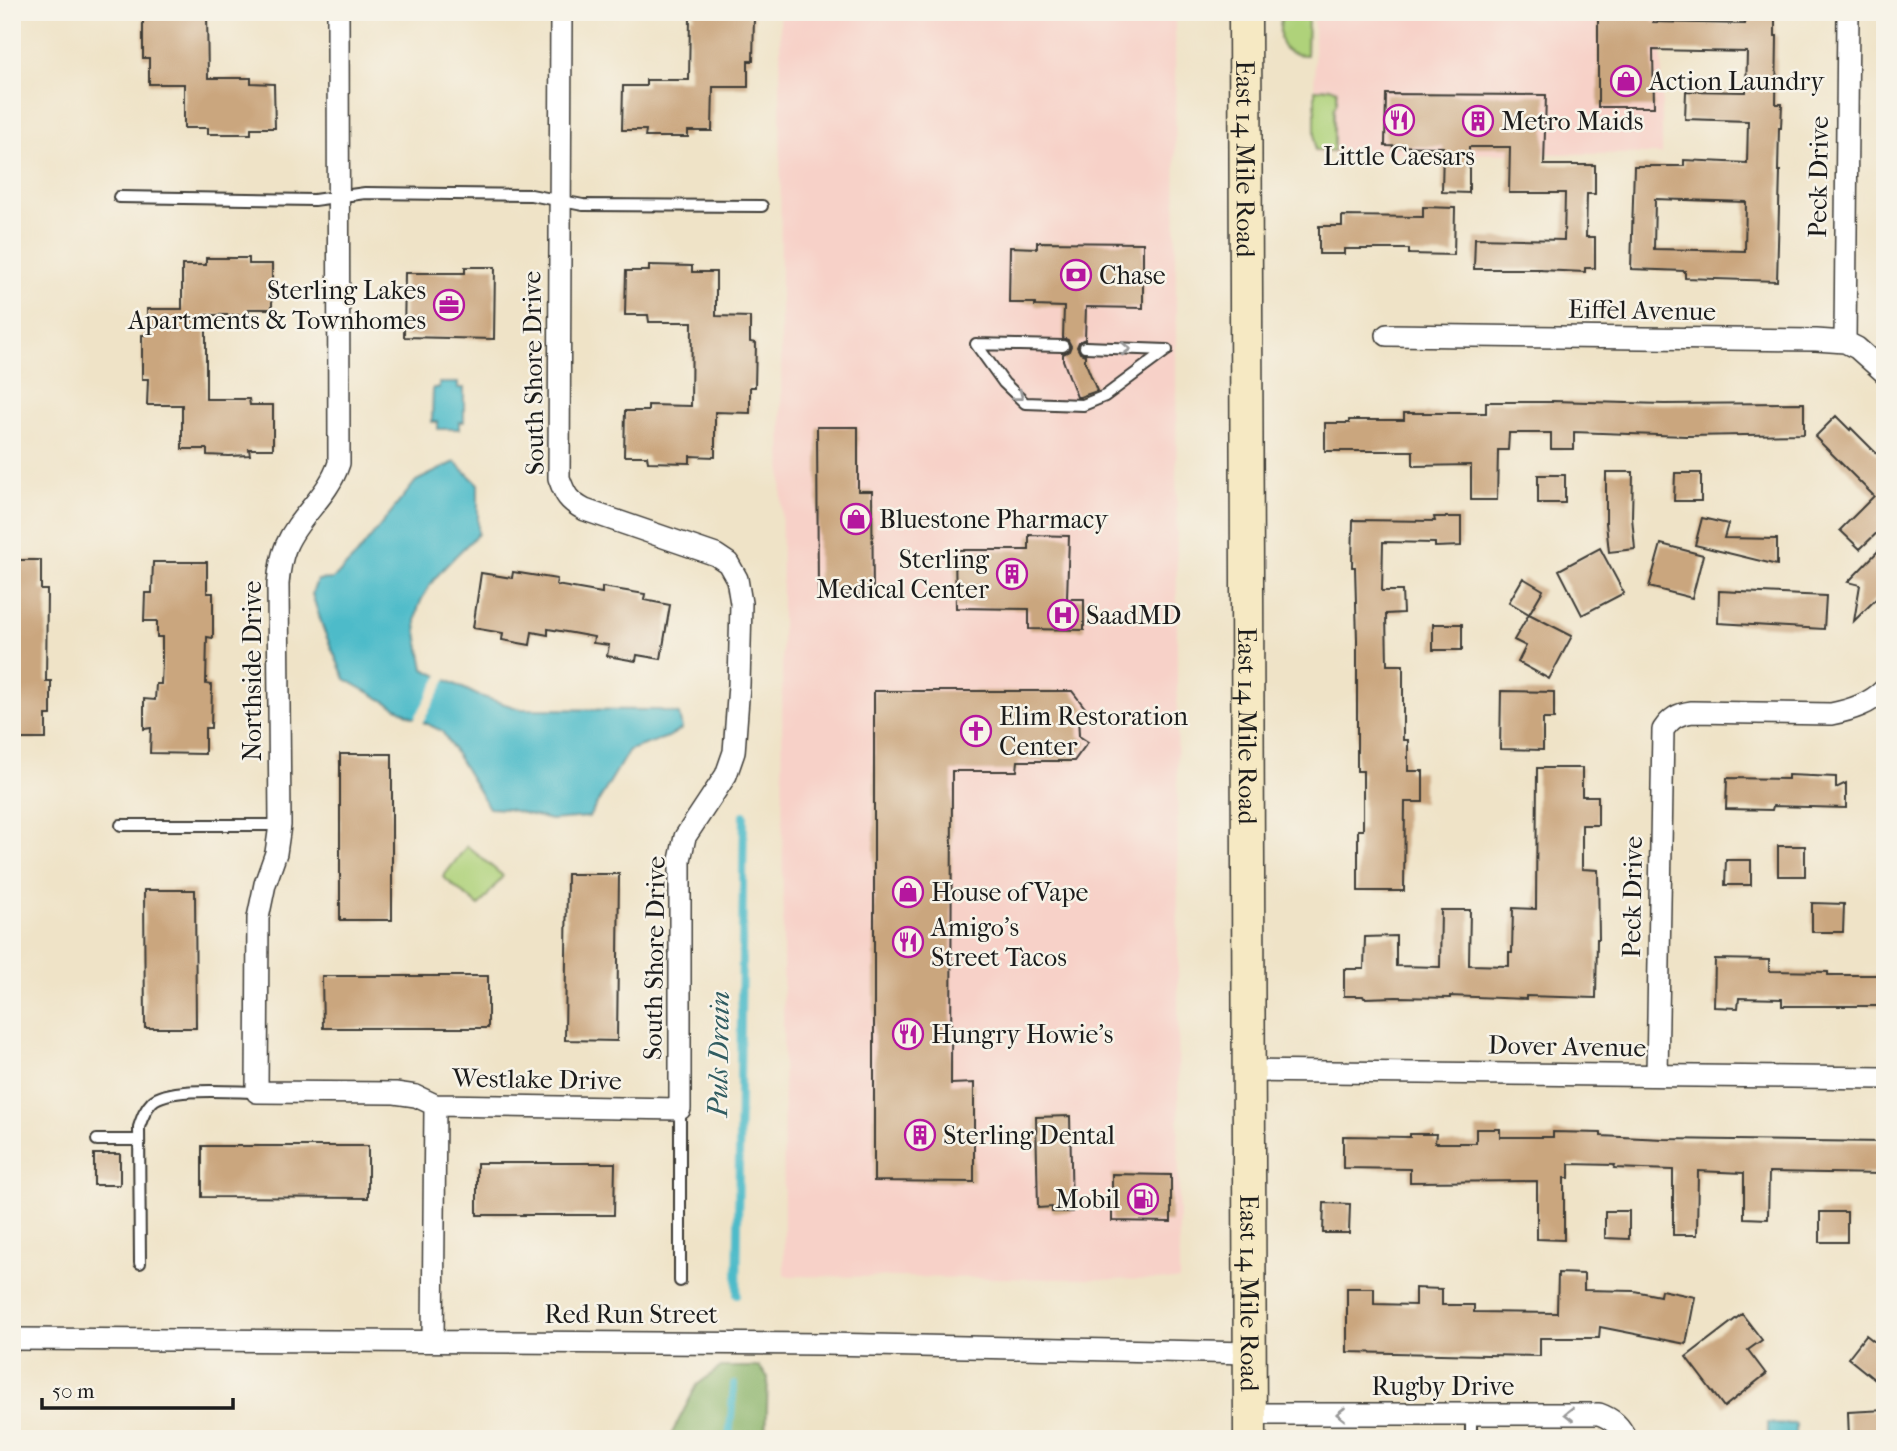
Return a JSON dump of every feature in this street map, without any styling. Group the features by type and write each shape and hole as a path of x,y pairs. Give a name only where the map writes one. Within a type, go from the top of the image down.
{"main road":[{"name":"East 14 Mile Road","path":"1245,12 1250,1426"}],"street":[{"name":"Northside Drive","path":"257,1093 258,918 265,884 276,853 280,825 280,565 294,531 333,480 339,463 338,12"},
{"name":"South Shore Drive","path":"561,12 559,478 565,495 575,505 716,555 728,563 737,579 741,603 734,752 726,775 685,837 680,860 680,1108"},
{"name":"Peck Drive","path":"1845,342 1848,12"},
{"name":"Eiffel Avenue","path":"1387,335 1845,342"},
{"path":"1845,342 1867,355 1885,373"},
{"name":"Peck Drive","path":"1657,1075 1663,730 1669,721 1680,714 1692,712 1831,714 1849,711 1885,689"},
{"name":"Dover Avenue","path":"1249,1071 1885,1078"},
{"name":"Westlake Drive","path":"257,1093 396,1093 416,1096 435,1105 680,1108"},
{"name":"Westlake Drive","path":"433,1340 435,1105"},
{"name":"Red Run Street","path":"12,1339 826,1344 1250,1353"},
{"name":"Rugby Drive","path":"1250,1426 1471,1414 1599,1414 1617,1424 1626,1439"}],"lane":[{"path":"119,197 313,200 365,193 531,195 583,205 762,206"},
{"path":"1063,346 976,344 1004,383 1024,403 1083,405 1105,396 1167,350 1085,347"},
{"path":"121,825 280,825"},
{"path":"140,1263 139,1127 152,1101 178,1092 257,1093"},
{"path":"680,1108 680,1281"},
{"path":"97,1140 139,1140"},
{"path":"1471,1414 1471,1439"}],"shaded area":[{"path":"780,12 1175,12 1179,1280 784,1276"},
{"path":"1314,12 1662,12 1662,154 1315,153"}],"green space":[{"path":"1282,12 1308,12 1307,55 1289,52 1281,43"},
{"path":"1330,87 1337,90 1334,151 1315,150 1315,90"},
{"path":"467,846 503,876 479,906 443,877"},
{"path":"721,1367 759,1367 768,1377 766,1439 669,1439 697,1385"}],"water":[{"path":"439,383 458,383 458,388 464,388 464,422 459,422 459,429 438,429 438,422 432,422 433,388 439,388"},
{"path":"455,462 478,484 478,534 449,562 423,596 416,627 424,669 477,695 520,709 659,710 679,714 682,729 668,737 629,750 589,817 551,820 507,809 489,808 442,731 345,679 324,631 312,594 317,580 333,579 356,556 416,481"},
{"path":"1768,1423 1796,1424 1796,1439 1768,1439"}],"pier":[{"path":"440,673 448,677 421,725 413,721"}],"building":[{"path":"694,12 748,12 748,17 754,17 753,61 748,61 748,87 713,87 712,131 688,131 688,137 645,137 646,130 622,130 623,86 646,86 646,80 689,80 690,17 694,17"},
{"path":"1598,12 1653,12 1653,22 1745,24 1745,12 1775,12 1776,104 1782,104 1779,128 1777,281 1685,278 1685,271 1631,269 1634,166 1684,166 1684,160 1747,163 1748,121 1685,119 1686,91 1746,92 1747,52 1653,50 1654,107 1598,107","holes":["1655,199 1746,202 1745,251 1654,249"]},
{"path":"143,14 207,14 208,78 251,78 251,83 274,84 275,128 251,128 251,134 208,134 208,128 184,128 184,84 149,84 149,58 143,58"},
{"path":"1386,94 1546,95 1544,165 1595,165 1595,194 1587,194 1586,237 1595,237 1595,268 1585,268 1585,272 1474,269 1475,238 1564,240 1565,193 1509,193 1510,147 1469,147 1469,193 1442,192 1443,147 1385,146"},
{"path":"1423,207 1455,208 1454,255 1409,254 1409,249 1344,249 1344,254 1319,254 1319,226 1342,226 1342,216 1423,217"},
{"name":"Chase","path":"1037,242 1143,243 1143,308 1086,307 1085,339 1079,342 1077,347 1080,353 1085,355 1097,391 1080,397 1077,397 1063,360 1063,354 1069,351 1071,346 1068,340 1063,338 1064,307 1009,303 1010,247 1037,248"},
{"path":"206,258 249,258 249,264 272,264 272,309 249,309 248,315 206,315 206,399 249,399 250,405 273,405 273,449 249,449 250,455 229,456 207,455 207,449 182,449 182,405 147,405 148,379 142,379 142,335 147,335 147,309 182,309 182,265 206,265"},
{"path":"649,265 692,266 692,272 716,272 716,316 750,317 750,342 756,343 755,387 750,387 750,413 715,412 715,457 690,456 690,463 648,462 647,456 624,456 625,411 648,411 648,405 691,406 692,322 649,322 648,315 625,315 626,271 649,271"},
{"name":"Sterling Lakes Apartments & Townhomes","path":"465,267 495,267 494,339 404,337 405,273 465,273"},
{"path":"1486,402 1664,404 1804,403 1804,434 1686,436 1574,432 1574,449 1551,449 1551,433 1509,433 1508,450 1498,450 1497,500 1471,500 1471,465 1413,466 1413,451 1325,451 1325,423 1404,420 1404,413 1486,413"},
{"path":"1836,416 1885,462 1885,525 1860,549 1840,530 1874,496 1815,437"},
{"path":"817,427 858,427 858,491 872,491 873,595 818,595"},
{"path":"1606,472 1633,472 1632,517 1635,549 1609,552"},
{"path":"1675,473 1701,473 1701,501 1674,501"},
{"path":"1538,475 1565,475 1565,503 1538,503"},
{"path":"1434,517 1461,517 1461,546 1435,547 1435,543 1383,542 1382,591 1402,591 1403,613 1386,614 1387,665 1403,665 1403,740 1408,740 1408,771 1423,771 1423,802 1405,802 1404,891 1358,891 1358,830 1363,830 1363,771 1357,771 1353,520 1435,521"},
{"path":"1702,518 1728,524 1724,538 1777,539 1777,565 1695,545"},
{"name":"Sterling Medical Center","path":"1029,535 1069,536 1067,599 1084,599 1084,630 1029,629 1029,609 956,608 955,550 1029,550"},
{"path":"1661,544 1703,555 1692,598 1649,587"},
{"path":"1885,544 1885,590 1854,621 1860,585 1848,582"},
{"path":"1600,548 1624,593 1582,615 1559,570"},
{"path":"12,560 41,560 41,590 47,590 46,681 51,681 51,715 46,715 46,739 12,739"},
{"path":"153,562 207,562 207,593 213,593 213,638 207,637 206,684 212,685 211,728 205,728 205,754 150,753 151,728 144,729 144,699 155,700 156,684 161,684 162,661 162,637 157,637 157,621 144,621 145,593 152,593"},
{"path":"513,572 557,579 556,585 602,593 602,587 645,594 644,600 670,605 661,659 637,655 636,661 607,656 609,645 593,643 594,637 548,629 548,635 532,632 530,645 502,640 503,633 473,628 481,573 512,578"},
{"path":"1523,578 1543,590 1529,614 1509,602"},
{"path":"1719,591 1826,596 1824,629 1718,623"},
{"path":"1529,614 1572,636 1549,679 1518,662 1526,646 1514,640"},
{"path":"1433,624 1462,624 1462,650 1433,650"},
{"path":"874,691 1072,691 1086,709 1078,715 1079,736 1088,742 1074,761 1018,761 1017,771 952,771 951,1084 974,1083 974,1182 874,1181"},
{"path":"1501,691 1554,692 1554,719 1543,719 1543,750 1500,749"},
{"path":"340,754 392,754 392,920 340,920"},
{"path":"1537,768 1582,768 1582,796 1598,796 1598,825 1582,825 1582,869 1598,870 1596,998 1344,996 1344,969 1364,969 1365,937 1396,936 1396,966 1440,967 1441,910 1470,910 1469,965 1509,966 1513,908 1536,909"},
{"path":"1788,775 1836,777 1836,788 1846,783 1846,808 1773,806 1772,810 1726,809 1727,778 1788,779"},
{"path":"1778,846 1805,846 1805,876 1778,876"},
{"path":"1726,860 1751,860 1751,885 1725,885"},
{"path":"567,874 619,874 617,1041 565,1040"},
{"path":"144,890 195,890 196,1028 145,1028"},
{"path":"1812,903 1844,904 1843,932 1812,932"},
{"path":"1715,959 1769,960 1769,971 1885,975 1885,1006 1782,1006 1782,999 1739,998 1738,1008 1714,1007"},
{"path":"322,976 488,976 488,1028 323,1028"},
{"path":"1070,1116 1072,1212 1052,1212 1052,1207 1038,1208 1036,1117"},
{"path":"1476,1129 1500,1129 1500,1137 1553,1137 1553,1132 1663,1139 1885,1142 1883,1174 1769,1172 1768,1219 1744,1218 1744,1173 1698,1171 1697,1235 1673,1235 1673,1170 1569,1164 1569,1178 1564,1178 1564,1240 1537,1239 1537,1181 1410,1182 1410,1169 1343,1168 1343,1136 1410,1137 1410,1134 1436,1134 1435,1143 1476,1143"},
{"path":"202,1146 368,1146 368,1198 202,1197"},
{"path":"94,1154 120,1154 120,1185 94,1185"},
{"path":"477,1163 615,1163 614,1215 477,1215"},
{"path":"1112,1174 1171,1175 1171,1222 1112,1221"},
{"path":"1324,1203 1350,1204 1349,1233 1323,1233"},
{"path":"1605,1211 1629,1211 1629,1239 1605,1238"},
{"path":"1820,1212 1847,1212 1847,1242 1820,1242"},
{"path":"1558,1273 1584,1274 1584,1290 1634,1291 1660,1296 1661,1290 1695,1297 1686,1344 1600,1327 1599,1338 1540,1338 1540,1356 1347,1352 1347,1288 1374,1288 1374,1304 1415,1305 1415,1288 1442,1289 1442,1305 1474,1305 1474,1312 1557,1313"},
{"path":"1742,1314 1762,1340 1748,1350 1766,1374 1724,1407 1686,1357"},
{"path":"1866,1335 1885,1350 1885,1388 1848,1358"},
{"path":"1885,1410 1885,1439 1849,1439 1848,1412"}],"waterway":[{"name":"Puls Drain","path":"737,1294 744,815"},
{"name":"Puls Drain","path":"729,1439 734,1384"}],"place":[{"name":"Action Laundry","path":"1626,81"},
{"name":"Little Caesars","path":"1399,120"},
{"name":"Metro Maids","path":"1478,121"},
{"name":"Chase","path":"1076,275"},
{"name":"Sterling Lakes Apartments & Townhomes","path":"449,305"},
{"name":"Bluestone Pharmacy","path":"856,519"},
{"name":"Sterling Medical Center","path":"1012,574"},
{"name":"SaadMD","path":"1063,615"},
{"name":"Elim Restoration Center","path":"976,731"},
{"name":"House of Vape","path":"908,892"},
{"name":"Amigo's Street Tacos","path":"908,942"},
{"name":"Hungry Howie's","path":"908,1034"},
{"name":"Sterling Dental","path":"920,1135"},
{"name":"Mobil","path":"1143,1199"}]}
